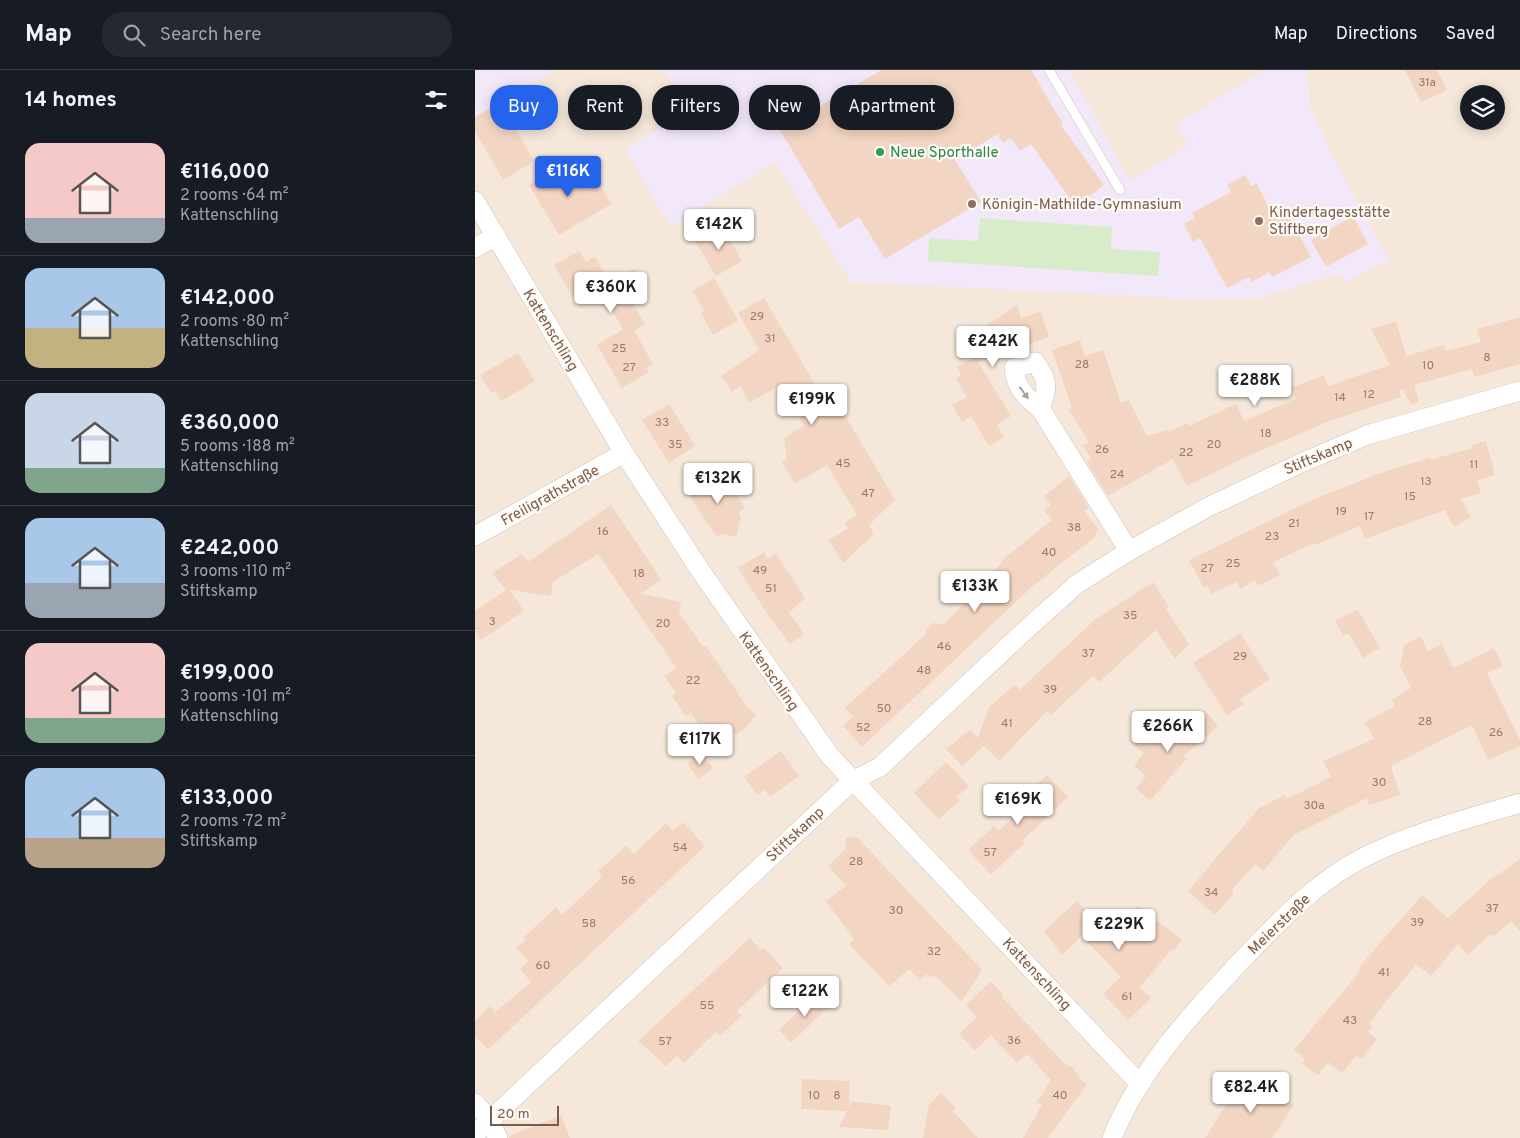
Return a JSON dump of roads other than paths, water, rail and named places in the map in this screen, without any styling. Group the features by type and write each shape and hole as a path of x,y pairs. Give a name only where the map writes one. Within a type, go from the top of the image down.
{"street":[{"name":"Kattenschling","path":"475,201 625,453 700,570 830,756 1139,1083"},
{"path":"475,248 496,236"},
{"name":"Stiftskamp","path":"475,1134 852,781 880,767 1077,584 1129,551 1216,503 1301,463 1367,435 1520,391"},
{"path":"1040,408 1129,551"},
{"name":"Freiligrathstraße","path":"475,536 625,453"},
{"name":"Meierstraße","path":"1112,1138 1122,1113 1139,1083 1203,1002 1302,899 1324,882 1376,851 1520,803"},
{"path":"475,1103 490,1120 498,1138"}],"lane":[{"path":"1049,70 1120,190"}],"place":[{"name":"Neue Sporthalle","path":"880,152"},
{"name":"Königin-Mathilde-Gymnasium","path":"972,204"},
{"name":"Kindertagesstätte Stiftberg","path":"1259,221"}]}
